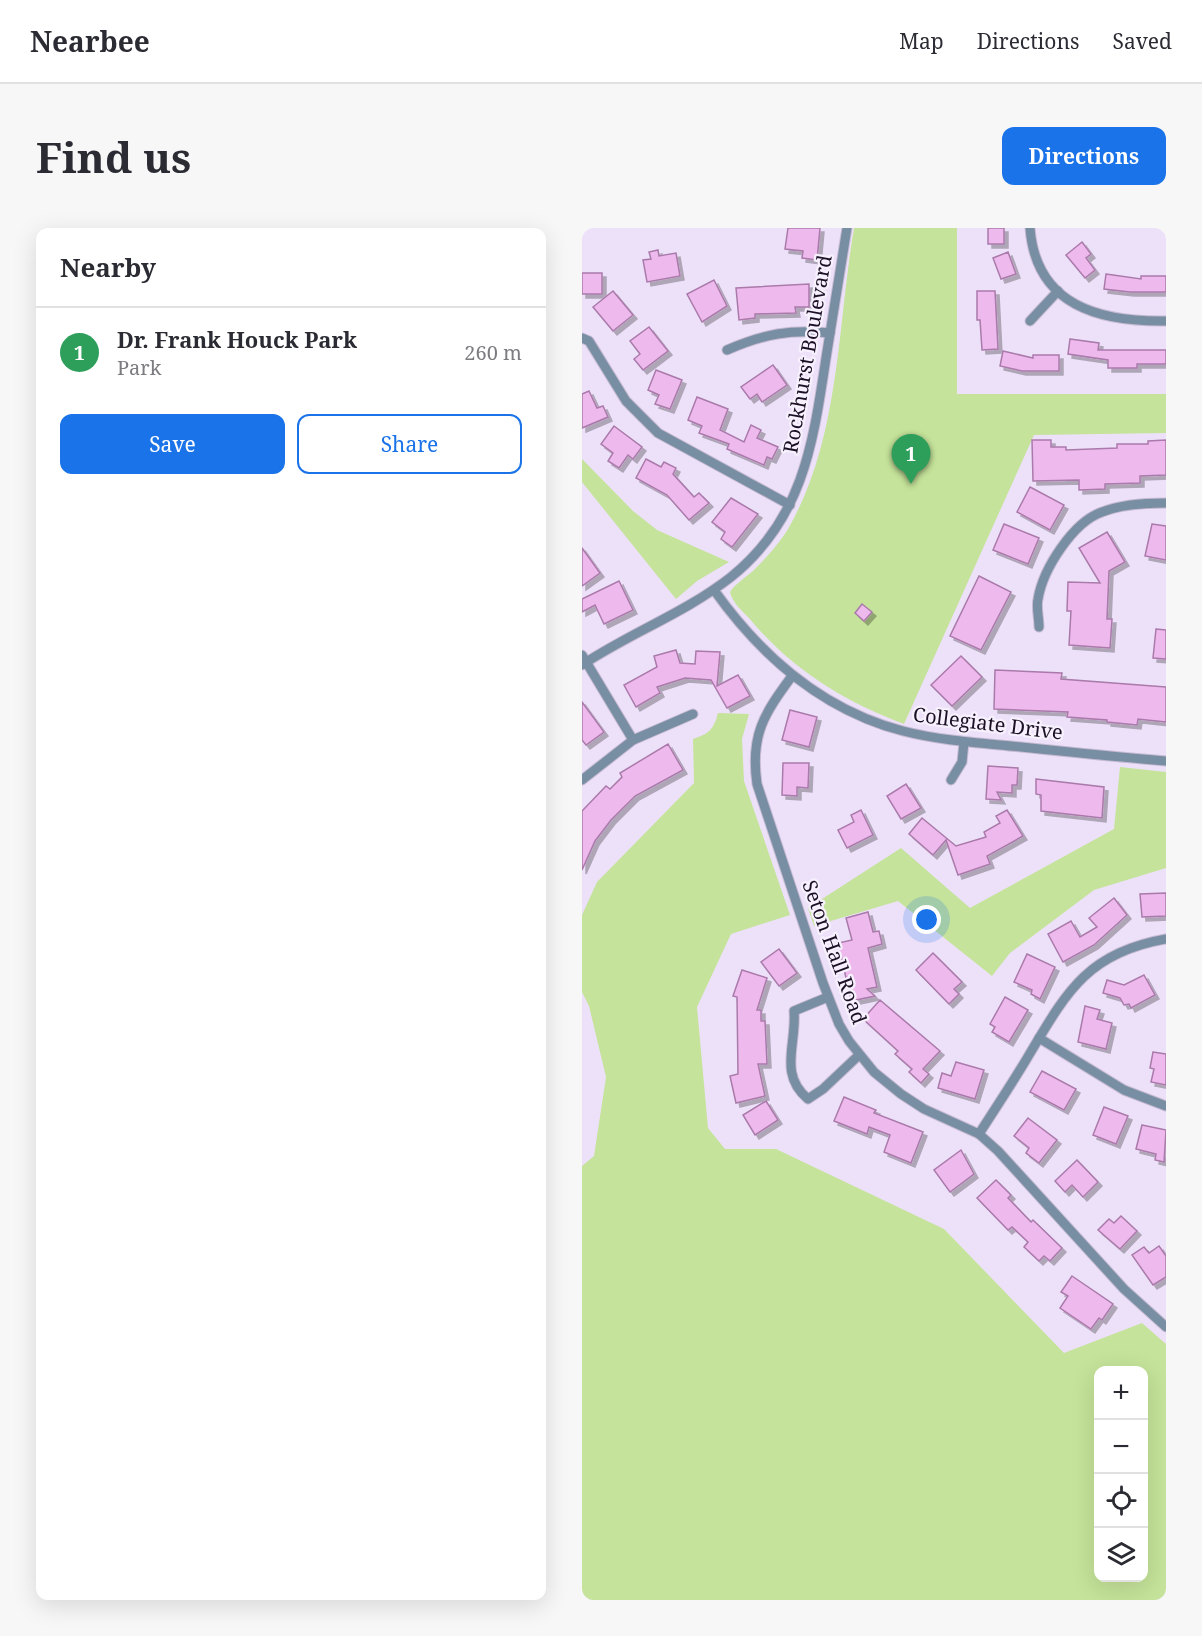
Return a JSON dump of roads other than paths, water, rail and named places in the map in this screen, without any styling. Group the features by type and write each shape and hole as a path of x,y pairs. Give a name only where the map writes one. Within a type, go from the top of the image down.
{"street":[{"name":"Rockhurst Boulevard","path":"584,661 714,590 760,549 790,505 806,468 812,446 847,228"},
{"path":"1030,228 1036,256 1047,277 1058,291 1088,311 1105,317 1166,321"},
{"path":"1030,321 1058,291"},
{"path":"727,350 763,335 780,332 830,333"},
{"path":"582,338 589,341 626,401 658,433 790,505"},
{"path":"1039,627 1037,600 1046,575 1059,550 1083,523 1101,512 1135,504 1166,503"},
{"name":"Collegiate Drive","path":"714,590 747,633 792,676 820,696 901,731 964,742 1166,761"},
{"path":"584,661 633,740"},
{"name":"Seton Hall Road","path":"792,676 773,702 758,731 754,766 757,784 839,1024 859,1055 874,1072 901,1095 924,1109 979,1134 1012,1164 1124,1289 1166,1327"},
{"path":"582,780 633,740 693,714"},
{"path":"951,780 962,762 964,742"},
{"path":"979,1134 1071,988 1092,969 1126,949 1166,939"},
{"path":"828,997 794,1011 796,1028 789,1061 795,1085 808,1099 823,1089 859,1055"},
{"path":"1039,1038 1125,1090 1166,1106"}],"place":[{"name":"Dr. Frank Houck Park","path":"911,484"}]}
